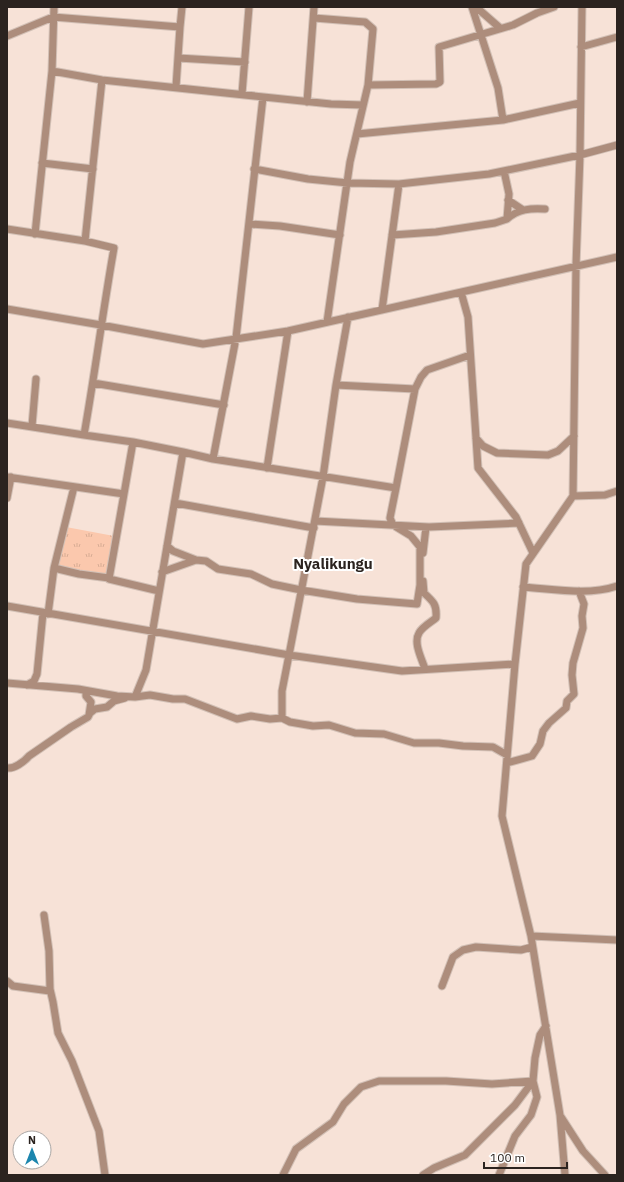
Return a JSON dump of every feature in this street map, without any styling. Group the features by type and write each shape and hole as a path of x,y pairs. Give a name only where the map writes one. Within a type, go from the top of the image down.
{"street":[{"path":"35,234 52,71 54,7"},
{"path":"176,87 182,7"},
{"path":"242,94 249,7"},
{"path":"307,102 314,7"},
{"path":"472,7 498,88 503,120"},
{"path":"476,7 500,28"},
{"path":"368,85 436,84 440,82 439,47 500,28 554,7"},
{"path":"565,1175 560,1115 531,936 502,816 515,664 526,564 573,496 576,266 580,155 582,7"},
{"path":"7,36 53,16 180,26"},
{"path":"314,18 365,22 373,29 368,85 350,162 327,322"},
{"path":"581,47 617,37"},
{"path":"178,58 244,62"},
{"path":"52,71 102,80 307,102 364,105"},
{"path":"85,241 102,80"},
{"path":"213,459 236,338 263,97"},
{"path":"357,134 503,120 580,102"},
{"path":"254,169 348,183 399,184 489,174 580,155 617,145"},
{"path":"42,163 92,169"},
{"path":"504,171 509,194 507,219"},
{"path":"382,310 399,184"},
{"path":"508,200 523,210"},
{"path":"392,235 436,232 495,223 507,219 513,213 523,210 532,208 545,209"},
{"path":"249,224 280,226 340,235"},
{"path":"7,229 85,241 114,248 84,434"},
{"path":"7,309 203,344 288,331 617,257"},
{"path":"605,260 617,262"},
{"path":"461,292 468,317 478,468 516,517 533,553"},
{"path":"282,718 282,691 315,524 348,317"},
{"path":"267,468 288,331"},
{"path":"167,546 173,551 196,560 206,561 218,569 251,574 272,584 357,599 418,604 420,585 420,547 411,536 393,525 390,518 415,389 421,377 427,370 470,355"},
{"path":"32,426 36,379"},
{"path":"93,383 224,405"},
{"path":"336,385 415,389"},
{"path":"7,423 133,442 213,459 396,488"},
{"path":"476,438 483,446 497,453 548,455 558,451 574,436"},
{"path":"109,578 133,442"},
{"path":"132,697 146,670 175,503 182,452"},
{"path":"7,498 9,477 124,494"},
{"path":"28,685 34,681 37,674 54,568 74,487"},
{"path":"573,496 605,495 617,491"},
{"path":"175,503 315,524 426,527 519,523"},
{"path":"425,670 417,640 420,632 436,618 436,608 432,600 424,594 423,551 426,527"},
{"path":"162,572 196,560"},
{"path":"54,568 80,574 109,578 159,591"},
{"path":"523,587 579,591 617,586"},
{"path":"507,763 532,756 540,744 543,731 548,723 566,708 568,701 574,694 572,675 573,663 583,628 582,616 584,604 579,591"},
{"path":"7,606 289,655 402,671 515,664"},
{"path":"37,674 43,686"},
{"path":"7,683 132,697"},
{"path":"86,691 86,696 91,702 89,715"},
{"path":"7,768 14,768 88,717 96,709 107,707 114,701 150,695 173,699 185,699 237,719 251,716 270,719 282,718 290,722 313,726 329,725 356,733 384,734 414,743 439,742 463,746 493,747 507,755"},
{"path":"44,915 50,991 58,1033 72,1061 99,1131 105,1175"},
{"path":"531,936 617,940"},
{"path":"442,986 453,957 463,950 476,947 521,950 532,947"},
{"path":"7,981 13,986 50,991"},
{"path":"499,1175 515,1136 531,1114 537,1097 534,1081 535,1058 540,1035 546,1026"},
{"path":"283,1175 296,1149 333,1122 344,1104 361,1088 379,1081 446,1081 492,1084 534,1081"},
{"path":"423,1175 434,1168 465,1154 515,1105 534,1081"},
{"path":"560,1115 583,1151 605,1175"}],"green space":[{"path":"66,527 114,536 109,578 57,567"}],"district":[{"name":"Nyalikungu","path":"333,563"}]}
